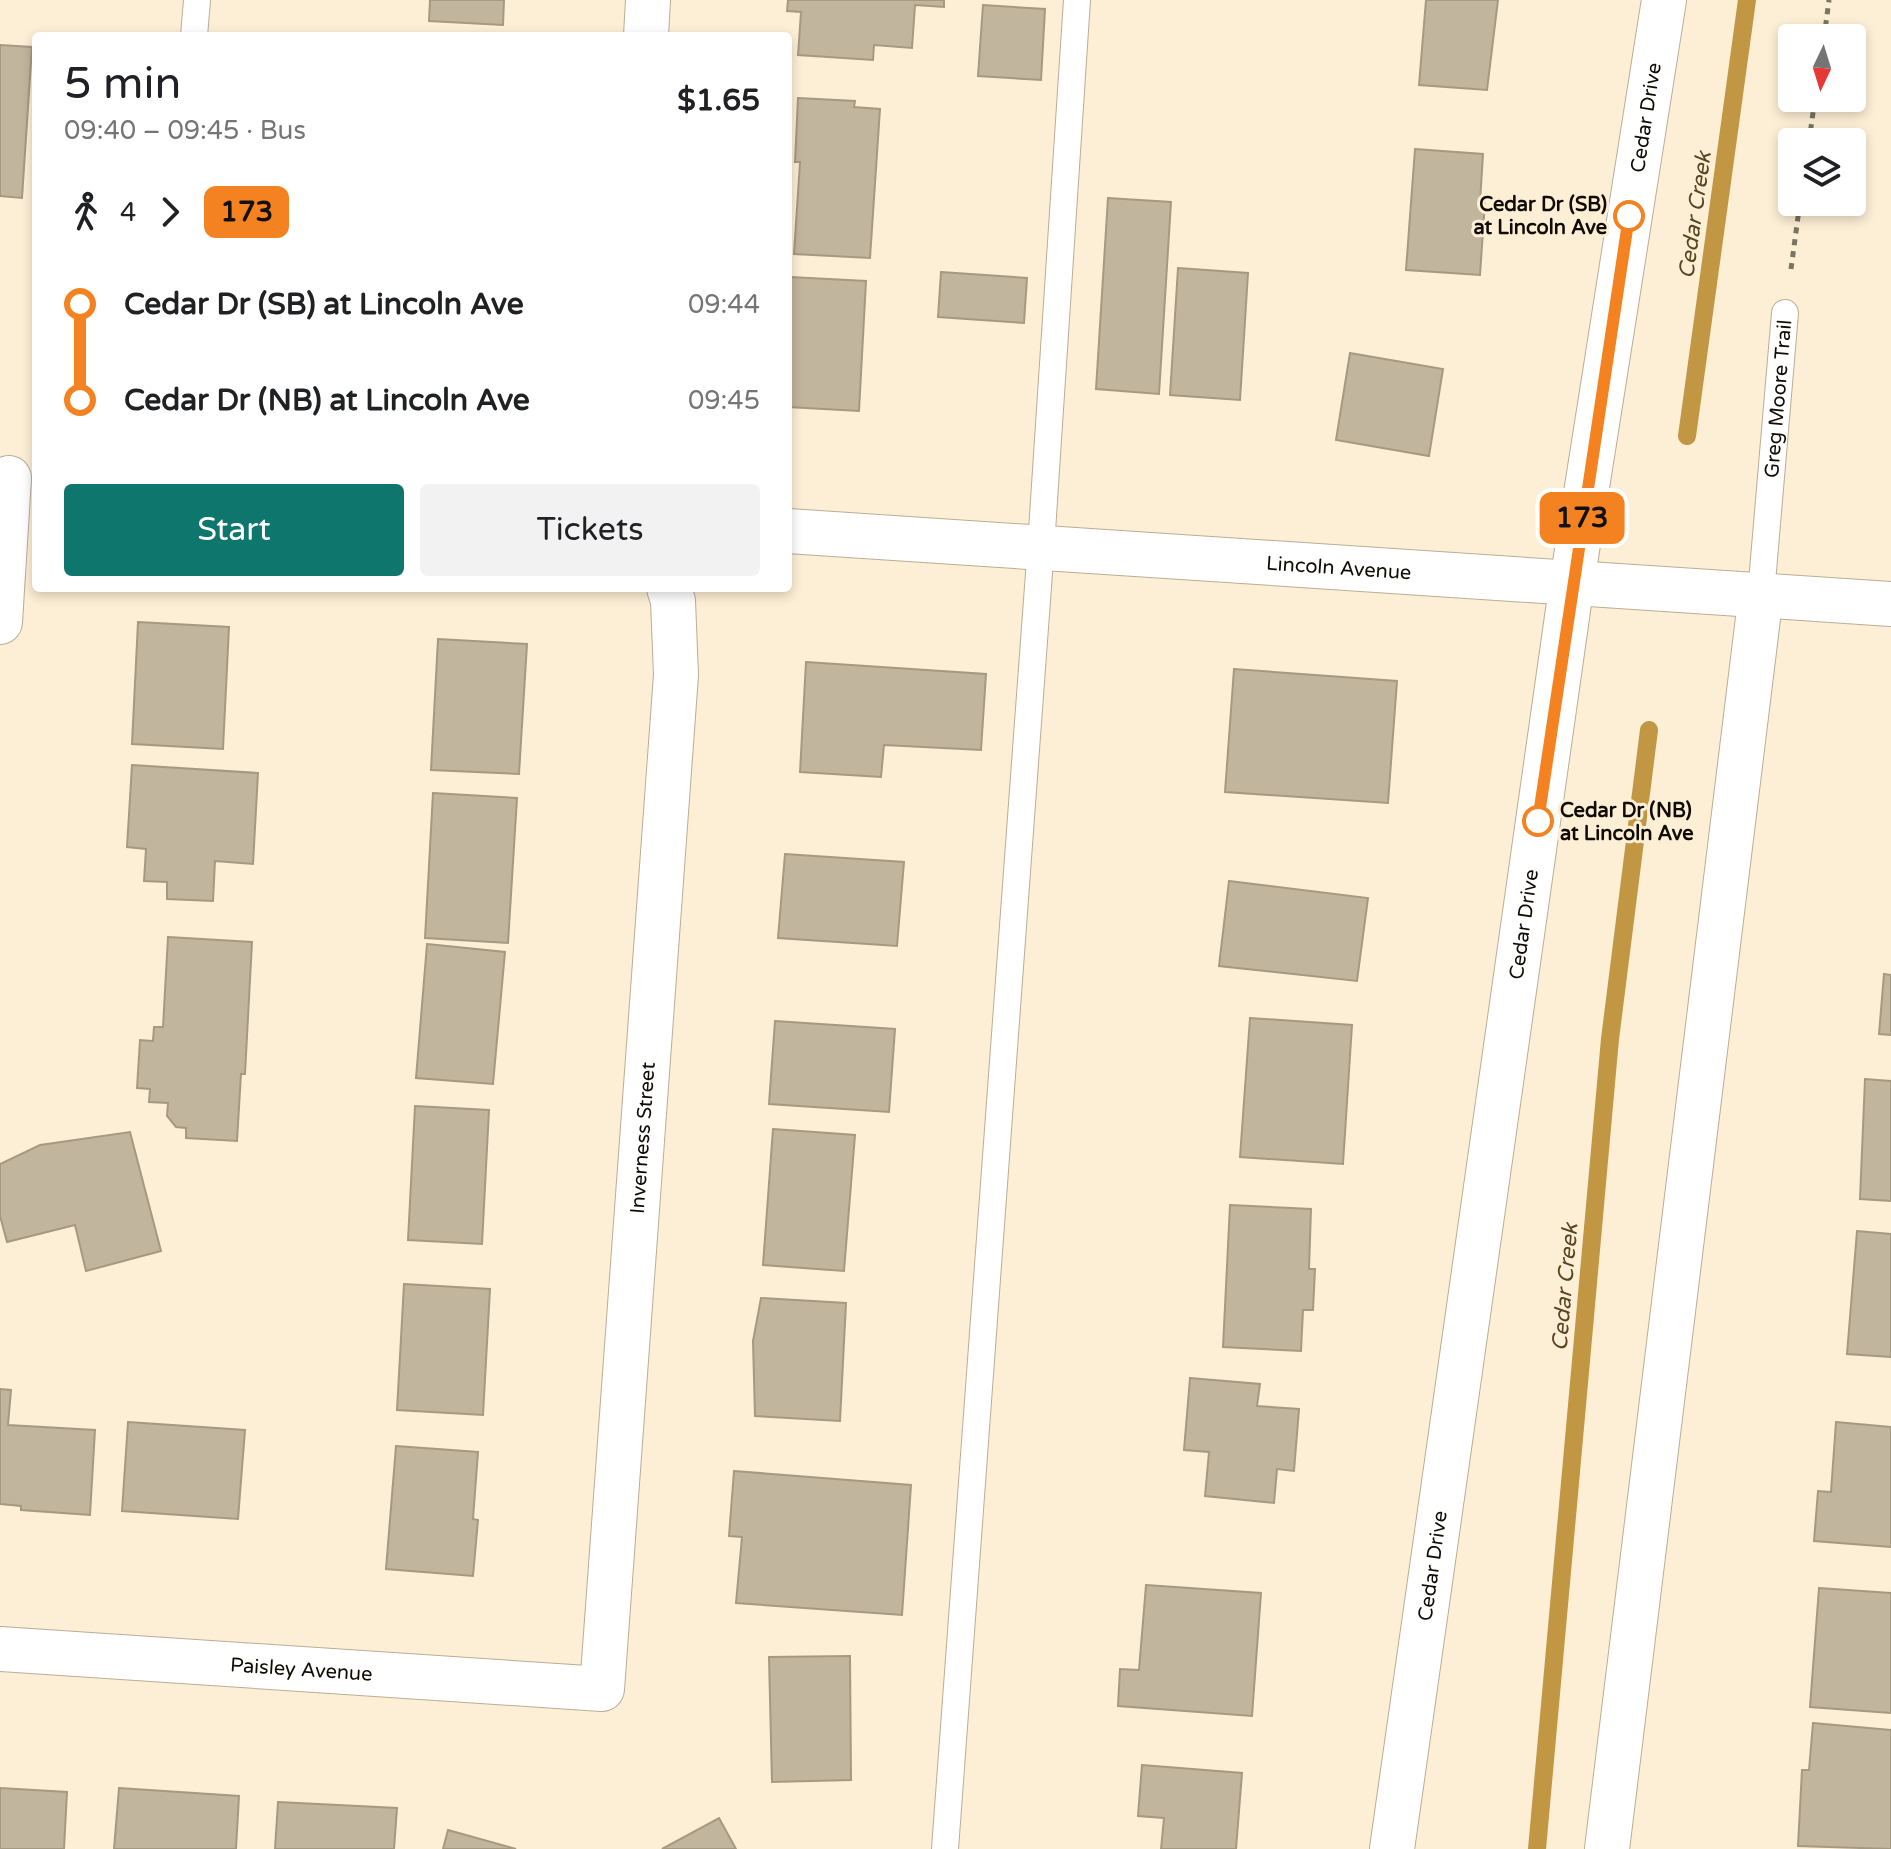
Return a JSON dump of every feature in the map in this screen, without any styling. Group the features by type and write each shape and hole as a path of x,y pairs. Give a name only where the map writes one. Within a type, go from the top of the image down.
{"street":[{"path":"646,32 648,0"},
{"name":"Cedar Drive","path":"1392,1849 1572,582 1664,0"},
{"path":"0,622 15,478"},
{"name":"Lincoln Avenue","path":"792,531 1891,604"},
{"name":"Inverness Street","path":"602,1689 676,675 670,592"},
{"path":"1607,1849 1761,594"},
{"name":"Paisley Avenue","path":"0,1649 602,1689"}],"lane":[{"path":"194,32 197,0"},
{"path":"945,1849 1041,546 1077,0"},
{"name":"Greg Moore Trail","path":"1761,594 1785,313"}],"path":[{"path":"1826,24 1829,0"},
{"name":"Greg Moore Trail","path":"1785,313 1798,216"}],"building":[{"path":"430,0 504,0 503,25 429,21"},
{"path":"788,0 944,0 944,7 915,5 912,48 874,45 873,60 798,55 801,12 787,11"},
{"path":"1426,0 1498,0 1487,90 1419,85"},
{"path":"983,5 1045,9 1041,80 978,76"},
{"path":"0,45 32,47 22,198 0,196"},
{"path":"798,98 855,101 854,107 880,109 870,258 794,254 800,162 795,162"},
{"path":"1415,149 1483,154 1480,202 1485,202 1480,275 1406,270"},
{"path":"1108,198 1171,202 1159,394 1096,389"},
{"path":"1178,268 1248,273 1240,400 1170,395"},
{"path":"941,272 1027,278 1024,323 938,317"},
{"path":"792,277 866,281 859,411 792,407"},
{"path":"1350,353 1443,369 1429,456 1336,440"},
{"path":"138,622 229,627 223,749 132,744"},
{"path":"438,639 527,644 519,774 431,770"},
{"path":"806,662 986,674 981,750 884,745 881,777 800,772"},
{"path":"1234,669 1397,681 1388,803 1225,792"},
{"path":"132,765 258,773 253,864 215,861 213,901 167,899 167,882 144,881 146,849 127,847"},
{"path":"433,793 517,798 508,943 425,938"},
{"path":"785,854 904,862 897,946 778,938"},
{"path":"1229,881 1368,898 1357,981 1219,966"},
{"path":"168,937 252,942 245,1074 241,1074 237,1141 186,1138 186,1128 176,1127 167,1116 168,1103 149,1102 150,1089 137,1088 140,1040 153,1041 154,1027 163,1027"},
{"path":"427,944 505,952 493,1084 416,1078"},
{"path":"1884,974 1891,975 1891,1035 1879,1034"},
{"path":"1250,1018 1352,1025 1343,1164 1240,1157"},
{"path":"775,1021 895,1029 889,1112 769,1104"},
{"path":"1865,1079 1891,1081 1891,1201 1860,1199"},
{"path":"415,1106 489,1110 482,1244 408,1240"},
{"path":"773,1129 855,1135 844,1271 763,1265"},
{"path":"130,1132 161,1251 86,1271 75,1225 7,1242 0,1216 0,1164 40,1145"},
{"path":"1230,1205 1311,1209 1309,1269 1315,1269 1313,1310 1303,1310 1301,1351 1223,1347"},
{"path":"1857,1231 1891,1234 1891,1357 1847,1354"},
{"path":"404,1284 490,1289 483,1415 397,1410"},
{"path":"761,1298 846,1303 840,1421 755,1416 753,1341"},
{"path":"1190,1378 1260,1384 1257,1406 1299,1409 1294,1471 1277,1469 1274,1503 1205,1496 1209,1452 1184,1450"},
{"path":"0,1389 11,1390 8,1425 95,1430 90,1515 21,1510 21,1506 0,1504"},
{"path":"128,1422 245,1430 238,1519 122,1511"},
{"path":"1836,1422 1891,1427 1891,1547 1814,1541 1818,1491 1831,1492"},
{"path":"396,1446 478,1452 473,1519 478,1520 473,1576 386,1569"},
{"path":"734,1471 911,1485 902,1615 736,1603 742,1537 729,1536"},
{"path":"1146,1585 1261,1593 1252,1716 1118,1706 1120,1669 1139,1670"},
{"path":"1819,1588 1891,1593 1891,1713 1810,1707"},
{"path":"850,1656 851,1780 772,1782 769,1657"},
{"path":"1813,1723 1891,1730 1891,1849 1798,1846 1802,1770 1809,1770"},
{"path":"1142,1765 1242,1773 1236,1849 1161,1849 1164,1818 1138,1816"},
{"path":"0,1788 67,1792 64,1849 0,1849"},
{"path":"119,1788 239,1796 236,1849 114,1849"},
{"path":"278,1802 397,1808 394,1849 275,1849"},
{"path":"719,1818 736,1849 662,1849"},
{"path":"448,1830 516,1849 443,1849"}],"waterway":[{"name":"Cedar Creek","path":"1687,436 1747,0"},
{"name":"Cedar Creek","path":"1537,1849 1610,1039 1649,730"}],"bus line":[{"name":"173","path":"1538,821 1629,216"}],"place":[{"name":"Cedar Dr (SB) at Lincoln Ave","path":"1629,216"},
{"name":"Cedar Dr (NB) at Lincoln Ave","path":"1538,821"}]}
